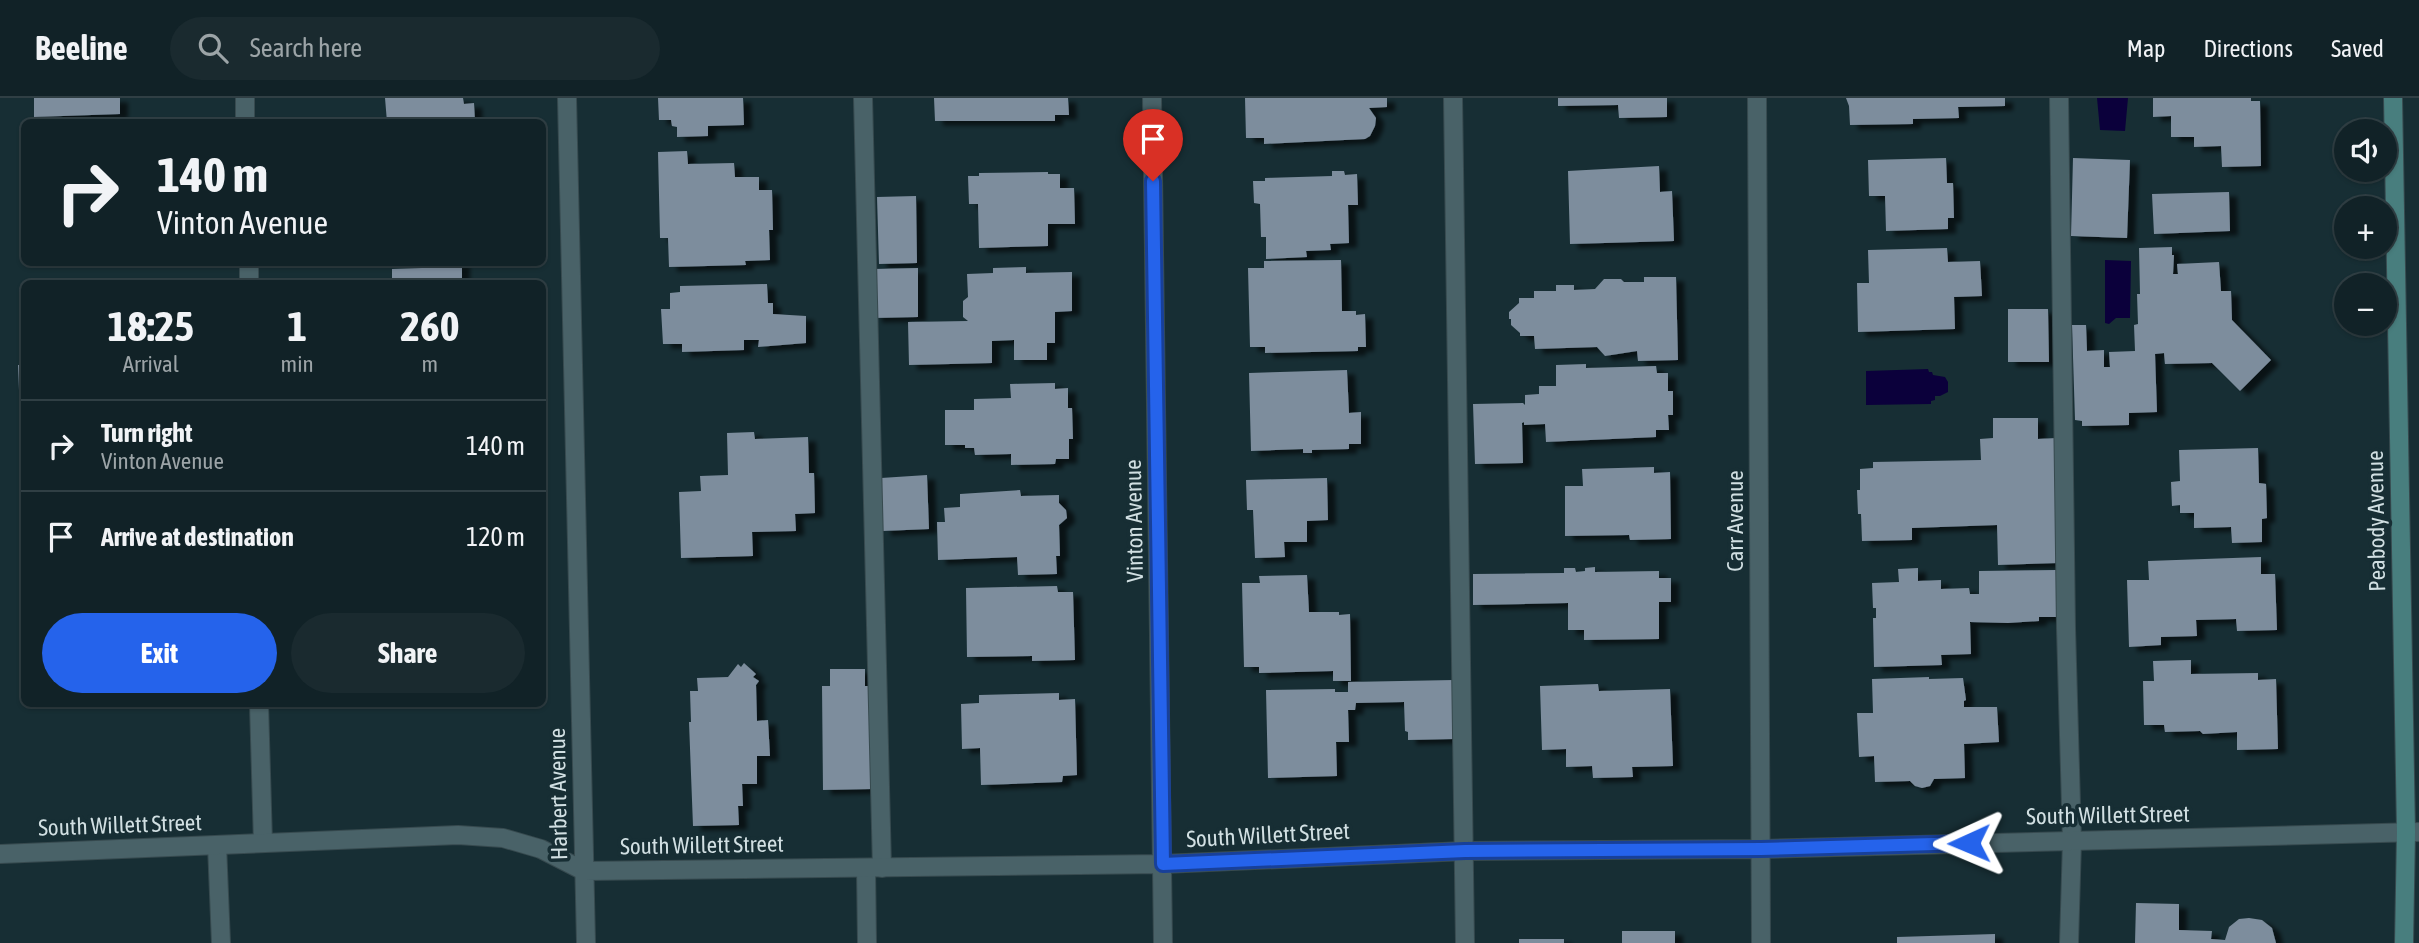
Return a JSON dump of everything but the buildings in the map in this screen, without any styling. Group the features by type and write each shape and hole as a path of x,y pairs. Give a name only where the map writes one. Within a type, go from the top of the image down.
{"main road":[{"name":"Peabody Avenue","path":"2393,98 2413,832 2404,943"}],"street":[{"path":"244,98 245,119"},
{"name":"Harbert Avenue","path":"567,98 586,943"},
{"path":"863,98 874,868 867,943"},
{"name":"Vinton Avenue","path":"1152,98 1163,943"},
{"path":"1453,98 1465,943"},
{"name":"Carr Avenue","path":"1757,98 1761,943"},
{"path":"2059,98 2066,628 2072,841 2069,943"},
{"path":"259,707 263,843"},
{"name":"South Willett Street","path":"0,854 458,835 503,838 541,849 584,871 1163,864 1465,851 1761,849 2413,832"},
{"path":"217,845 221,943"}],"shaded area":[{"path":"2097,98 2128,98 2125,131 2100,130"},
{"path":"2105,260 2131,261 2130,318 2116,318 2109,324 2105,323"},
{"path":"1928,369 1933,375 1945,377 1948,382 1948,392 1935,396 1931,404 1866,405 1866,371"}],"route":[{"path":"1153,181 1163,864 1465,851 1761,849 1969,843"}]}
